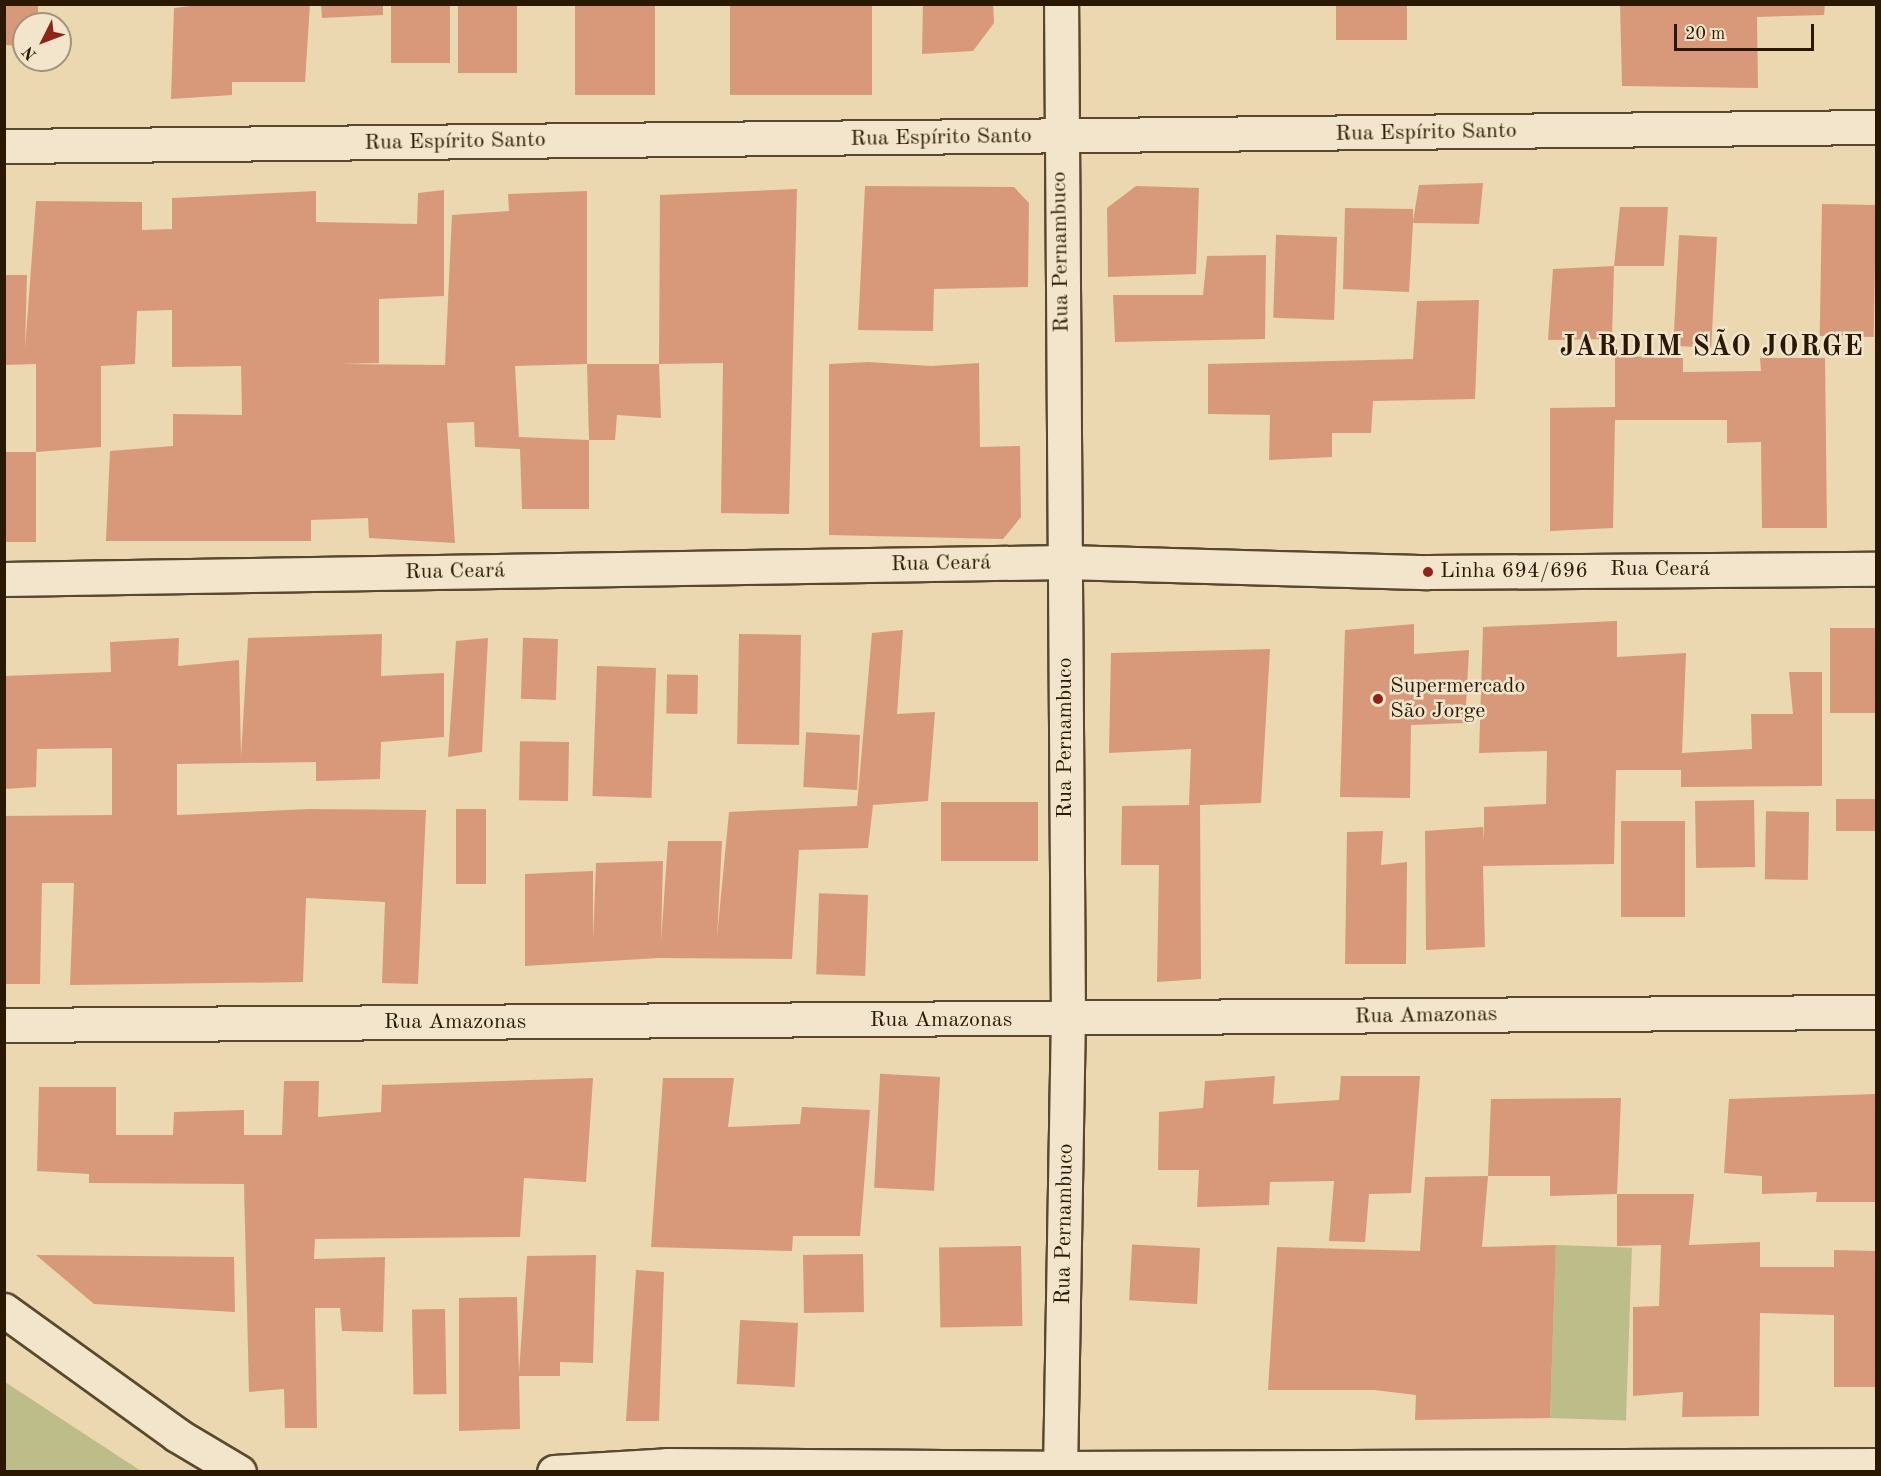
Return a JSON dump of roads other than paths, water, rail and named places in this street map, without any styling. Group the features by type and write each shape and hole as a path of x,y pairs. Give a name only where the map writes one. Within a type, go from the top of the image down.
{"street":[{"name":"Rua Pernambuco","path":"1060,1470 1068,1020 1060,137 1062,4"},
{"name":"Rua Espírito Santo","path":"4,146 1876,127"},
{"name":"Rua Ceará","path":"4,579 1065,562 1428,572 1876,569"},
{"name":"Rua Amazonas","path":"4,1025 1068,1020 1876,1012"},
{"path":"4,1310 177,1435 239,1472"},
{"path":"554,1472 668,1465 1060,1470 1876,1465"}],"place":[{"name":"Linha 694/696","path":"1428,572"},
{"name":"Supermercado São Jorge","path":"1378,699"}],"district":[{"name":"JARDIM SÃO JORGE","path":"1712,348"}]}
